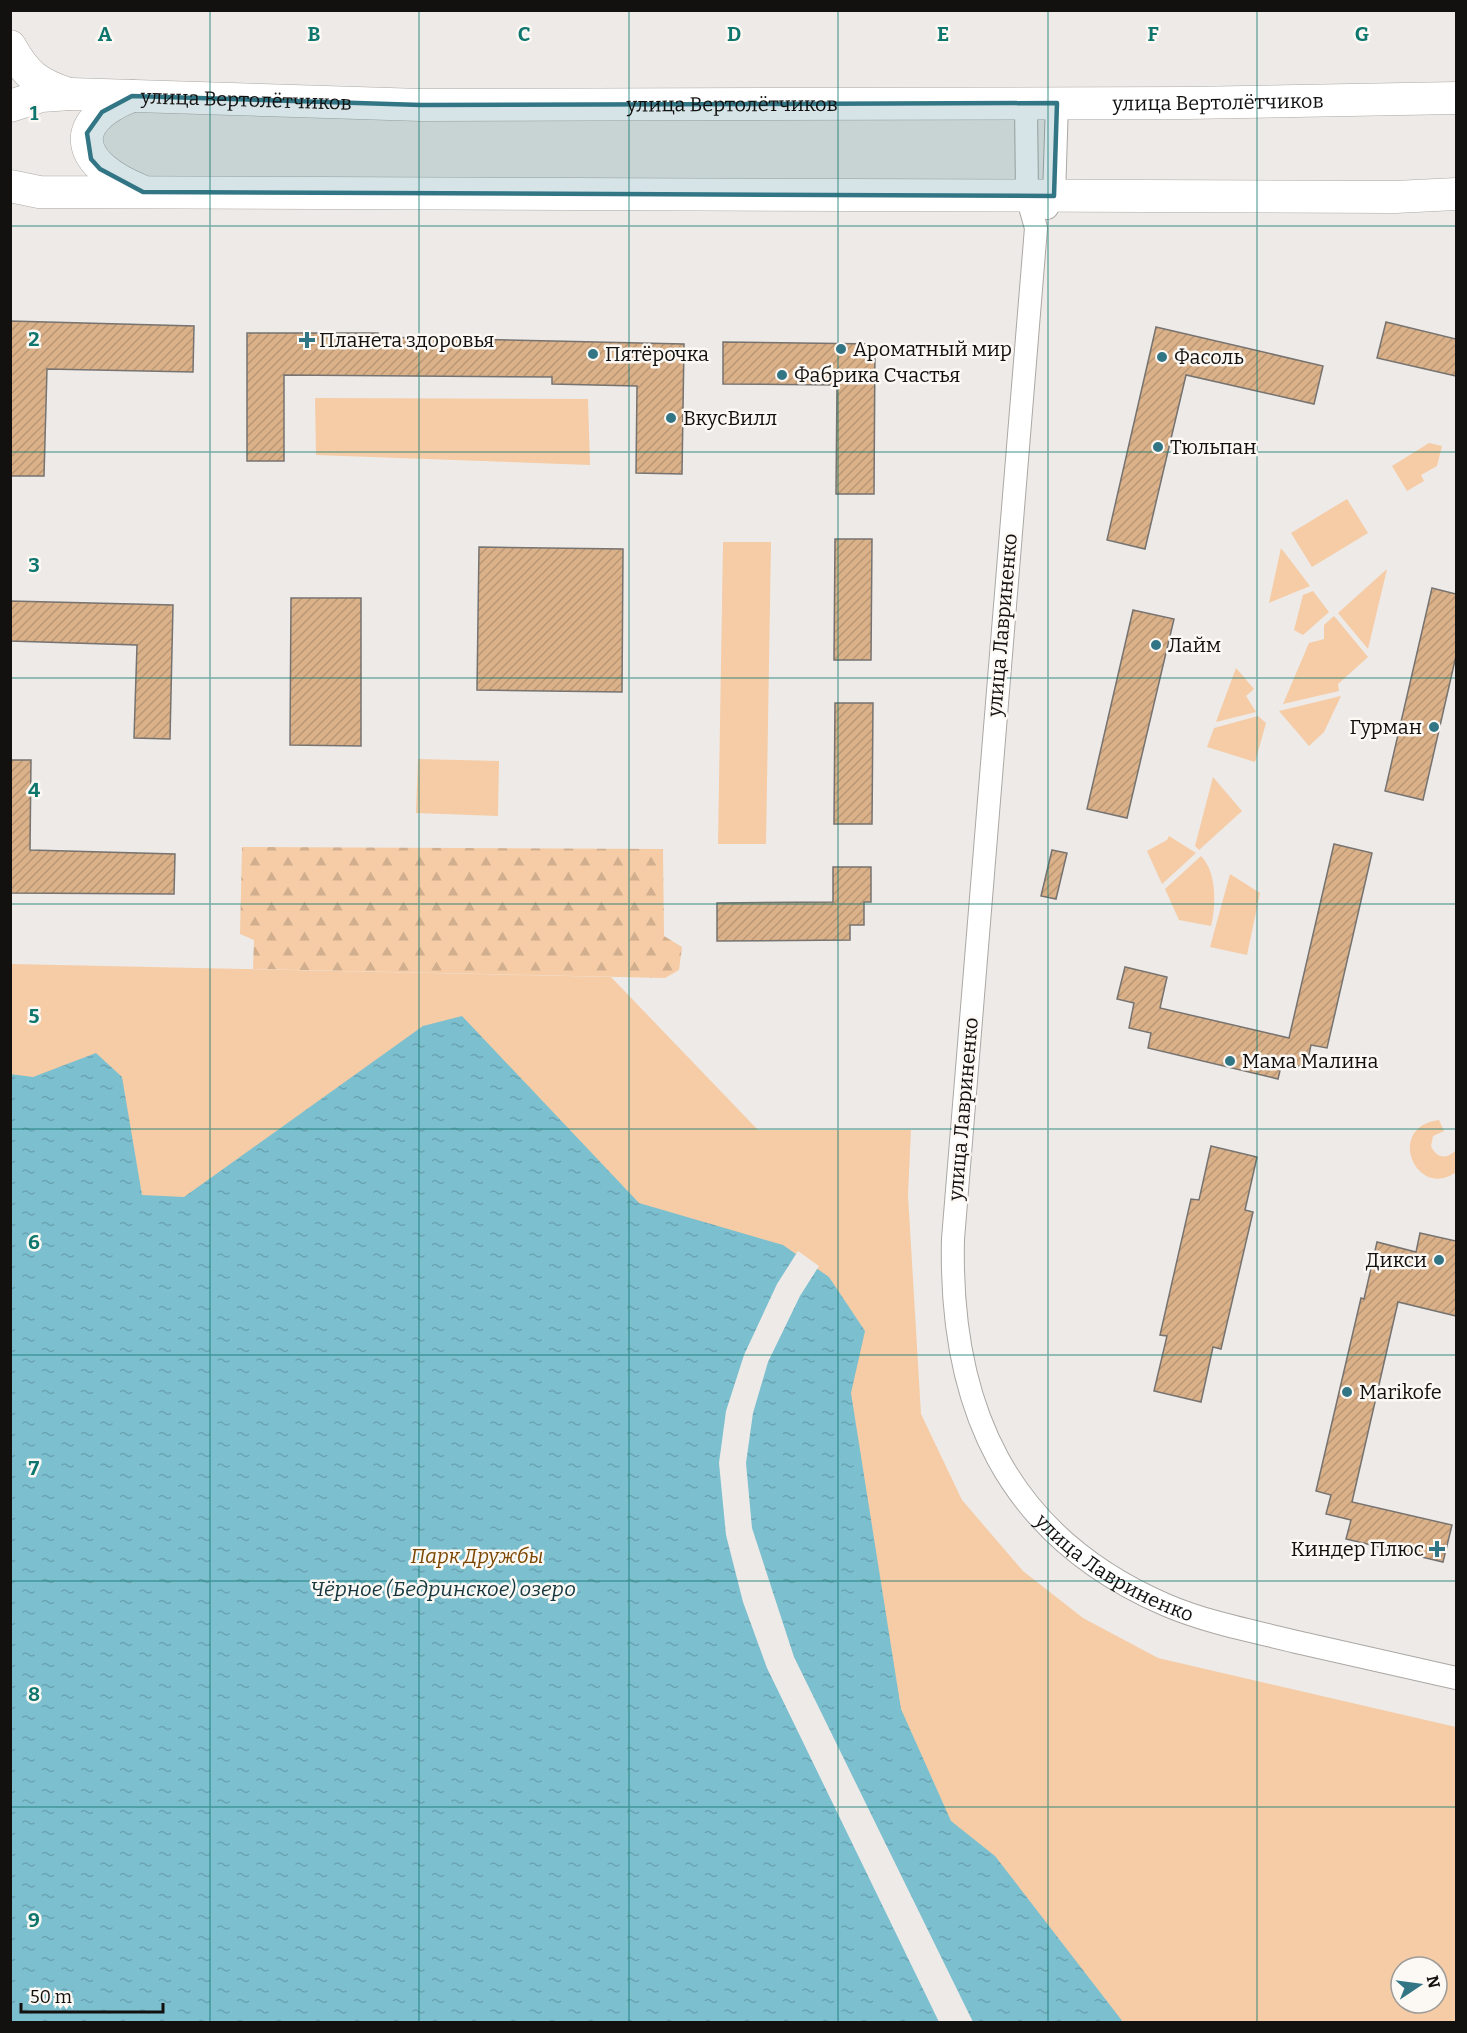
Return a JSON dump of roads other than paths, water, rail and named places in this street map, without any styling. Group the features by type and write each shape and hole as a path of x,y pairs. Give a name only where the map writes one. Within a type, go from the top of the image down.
{"main road":[{"path":"10,46 28,73 43,86 70,94"},
{"name":"улица Вертолётчиков","path":"10,106 41,96 70,94 421,105 1058,104 1456,98"},
{"path":"132,96 110,107 93,120 87,133 87,146 91,159 100,169 143,192"},
{"path":"10,186 39,192 1040,196 1456,194"}],"street":[{"path":"1026,104 1040,196"},
{"path":"1040,196 1058,104"},
{"name":"улица Лавриненко","path":"1040,196 953,1239 956,1327 967,1388 988,1441 1022,1497 1069,1546 1111,1577 1167,1605 1250,1631 1456,1678"}],"water":[{"name":"Чёрное (Бедринское) озеро","path":"462,1016 639,1203 783,1245 829,1277 865,1331 851,1393 901,1709 951,1821 995,1856 1123,2022 11,2022 10,1074 33,1077 96,1053 122,1077 142,1195 184,1197 423,1026"}],"place":[{"name":"Планета здоровья","path":"307,340"},
{"name":"Ароматный мир","path":"841,349"},
{"name":"Пятёрочка","path":"593,354"},
{"name":"Фасоль","path":"1162,357"},
{"name":"Фабрика Счастья","path":"782,375"},
{"name":"ВкусВилл","path":"671,418"},
{"name":"Тюльпан","path":"1158,447"},
{"name":"Лайм","path":"1156,645"},
{"name":"Гурман","path":"1434,727"},
{"name":"Мама Малина","path":"1230,1061"},
{"name":"Дикси","path":"1439,1260"},
{"name":"Marikofe","path":"1347,1392"},
{"name":"Киндер Плюс","path":"1437,1549"}],"park label":[{"name":"Парк Дружбы","path":"477,1556"}]}
